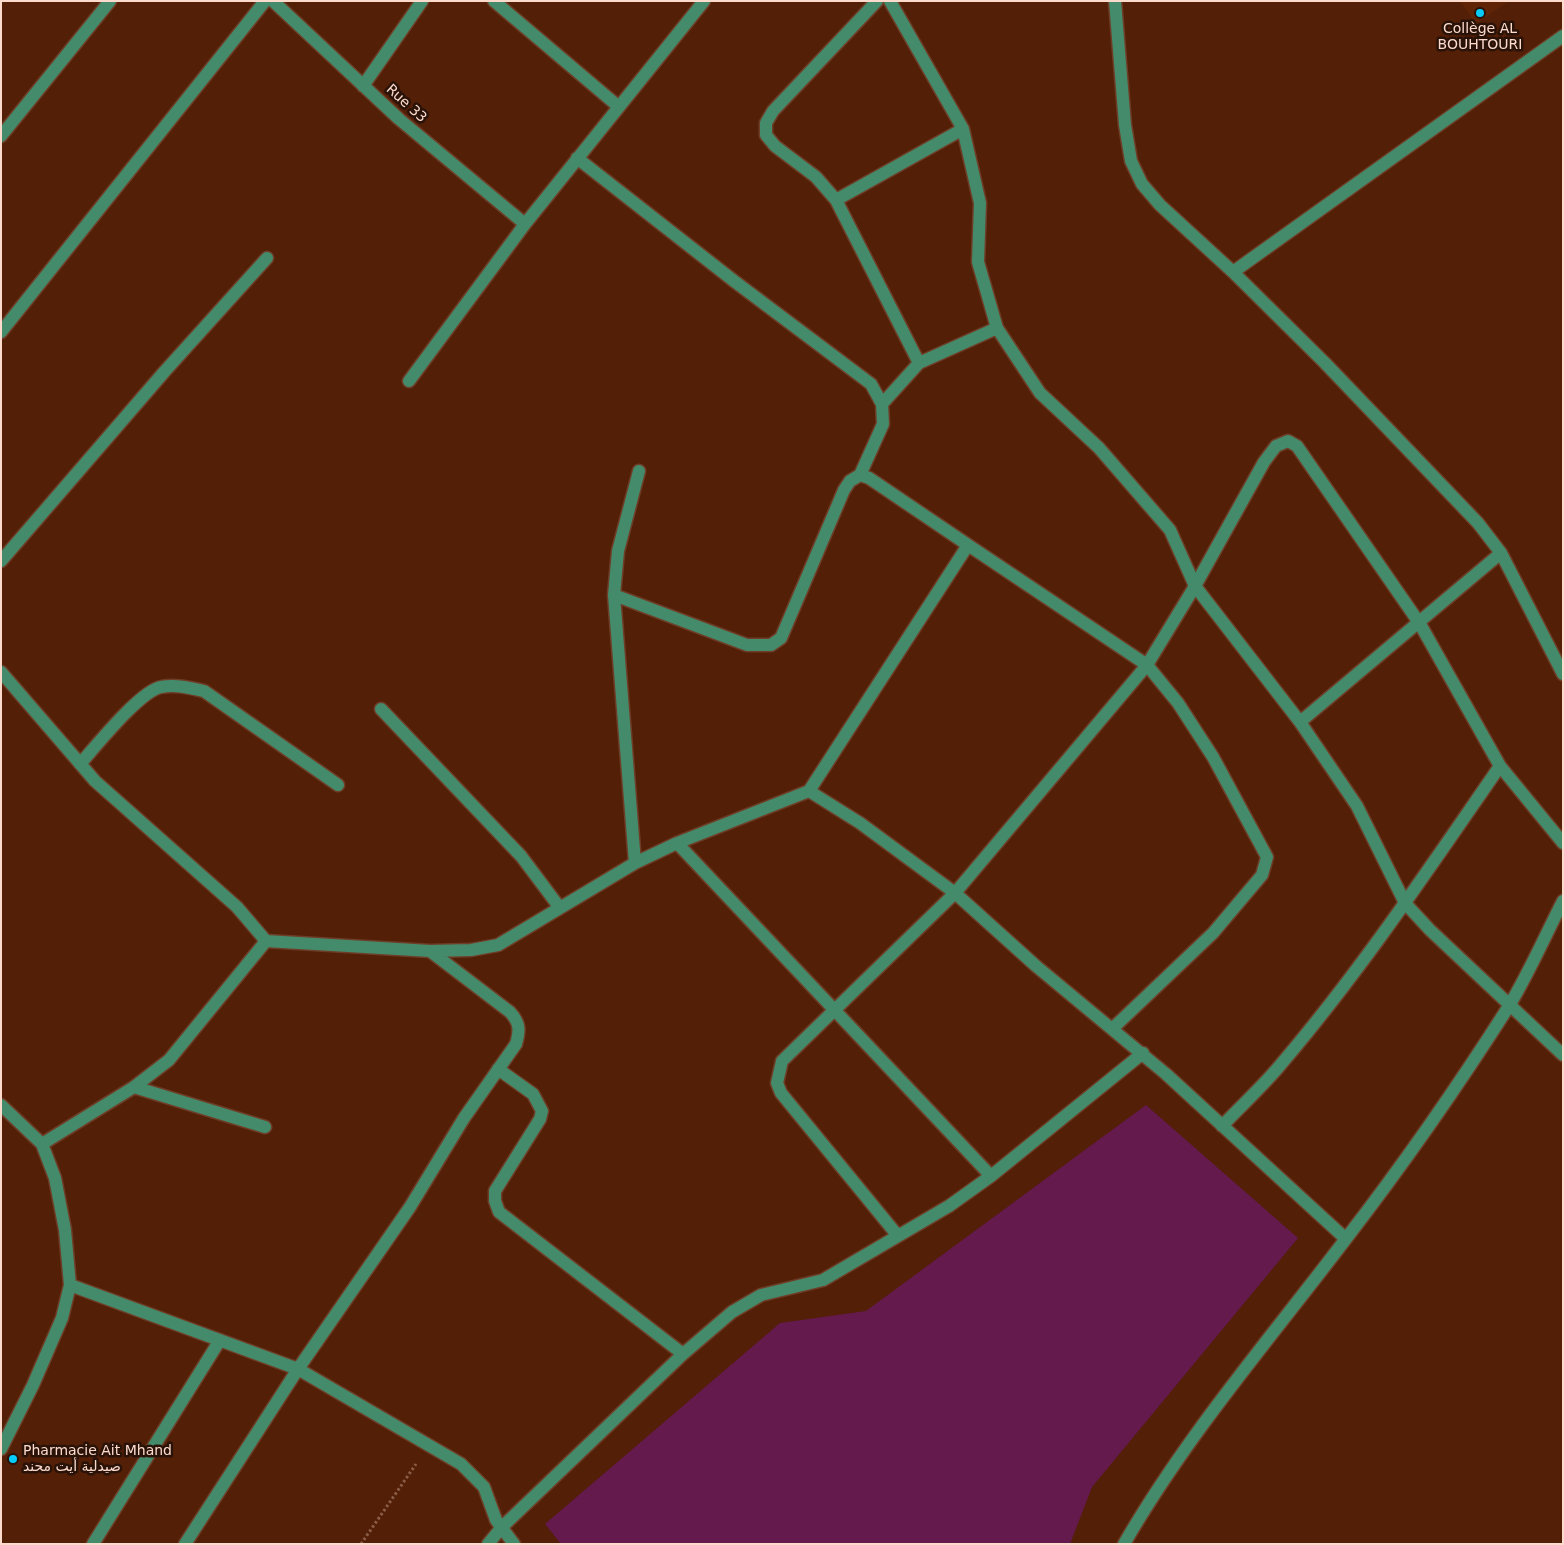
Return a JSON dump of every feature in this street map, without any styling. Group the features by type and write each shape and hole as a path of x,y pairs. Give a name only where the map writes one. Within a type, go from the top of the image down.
{"street":[{"path":"1,136 110,1"},
{"path":"1,332 265,1"},
{"path":"363,86 422,1"},
{"path":"494,1 619,107"},
{"path":"409,381 525,224 704,1"},
{"path":"877,1 773,111 766,123 766,135 775,146 816,177 836,200 918,363"},
{"path":"890,1 963,129 980,203 978,262 997,328 1040,393 1099,448 1170,530 1195,586 1300,722 1357,806 1404,904 1563,1055"},
{"path":"1115,1 1131,161 1142,184 1160,205 1233,272 1325,363 1478,523 1502,554 1563,674"},
{"name":"Rue 33","path":"279,3 399,119 525,224"},
{"path":"1233,272 1563,36"},
{"path":"836,200 963,129"},
{"path":"577,158 734,281 871,384 882,404 883,424 860,475 850,481 844,490 781,638 772,645 747,645 614,595"},
{"path":"1,561 165,371 267,258"},
{"path":"882,404 918,363 997,328"},
{"path":"898,1236 781,1092 777,1082 782,1060 955,893 1147,666 1195,586 1264,462 1276,446 1288,441 1297,446 1420,624 1500,766 1563,843"},
{"path":"635,863 614,595 618,550 638,471"},
{"path":"860,475 869,478 1147,666 1178,703 1212,757 1267,857 1262,875 1213,933 1112,1029"},
{"path":"1,672 95,781 237,908 266,941 430,951 472,950 498,945 635,863 677,843 809,791 968,545"},
{"path":"1300,722 1502,554"},
{"path":"80,764 140,699 160,687 181,686 204,691 338,785"},
{"path":"381,709 521,856 560,908"},
{"path":"1222,1126 1282,1064 1341,990 1404,904 1500,766"},
{"path":"809,791 860,823 955,893 1036,966 1143,1053 1346,1239"},
{"path":"677,843 991,1176"},
{"path":"1124,1544 1168,1473 1206,1418 1346,1239 1399,1166 1510,1004 1563,902"},
{"path":"42,1144 134,1088 169,1060 266,941"},
{"path":"185,1544 298,1369 410,1207 464,1118 516,1044 520,1031 518,1020 430,951"},
{"path":"488,1544 502,1527 683,1354 732,1312 761,1295 823,1280 949,1206 991,1176 1143,1053"},
{"path":"498,1070 533,1094 542,1111 540,1118 495,1191 495,1201 499,1212 683,1354"},
{"path":"134,1088 265,1127"},
{"path":"1,1106 42,1144 55,1178 65,1230 70,1285 62,1318 33,1385 1,1449"},
{"path":"70,1285 298,1369 429,1445 461,1464 484,1487 492,1512 514,1544"},
{"path":"93,1544 220,1340"}],"path":[{"path":"361,1544 429,1445"}],"shaded area":[{"name":"Collège AL BOUHTOURI","path":"1460,1 1509,1 1476,24"},
{"path":"1146,1105 1298,1238 1092,1487 1070,1544 561,1544 545,1524 780,1323 866,1311"}],"place":[{"name":"Collège AL BOUHTOURI","path":"1480,13"},
{"name":"Pharmacie Ait Mhand صيدلية أيت محند","path":"13,1459"}]}
